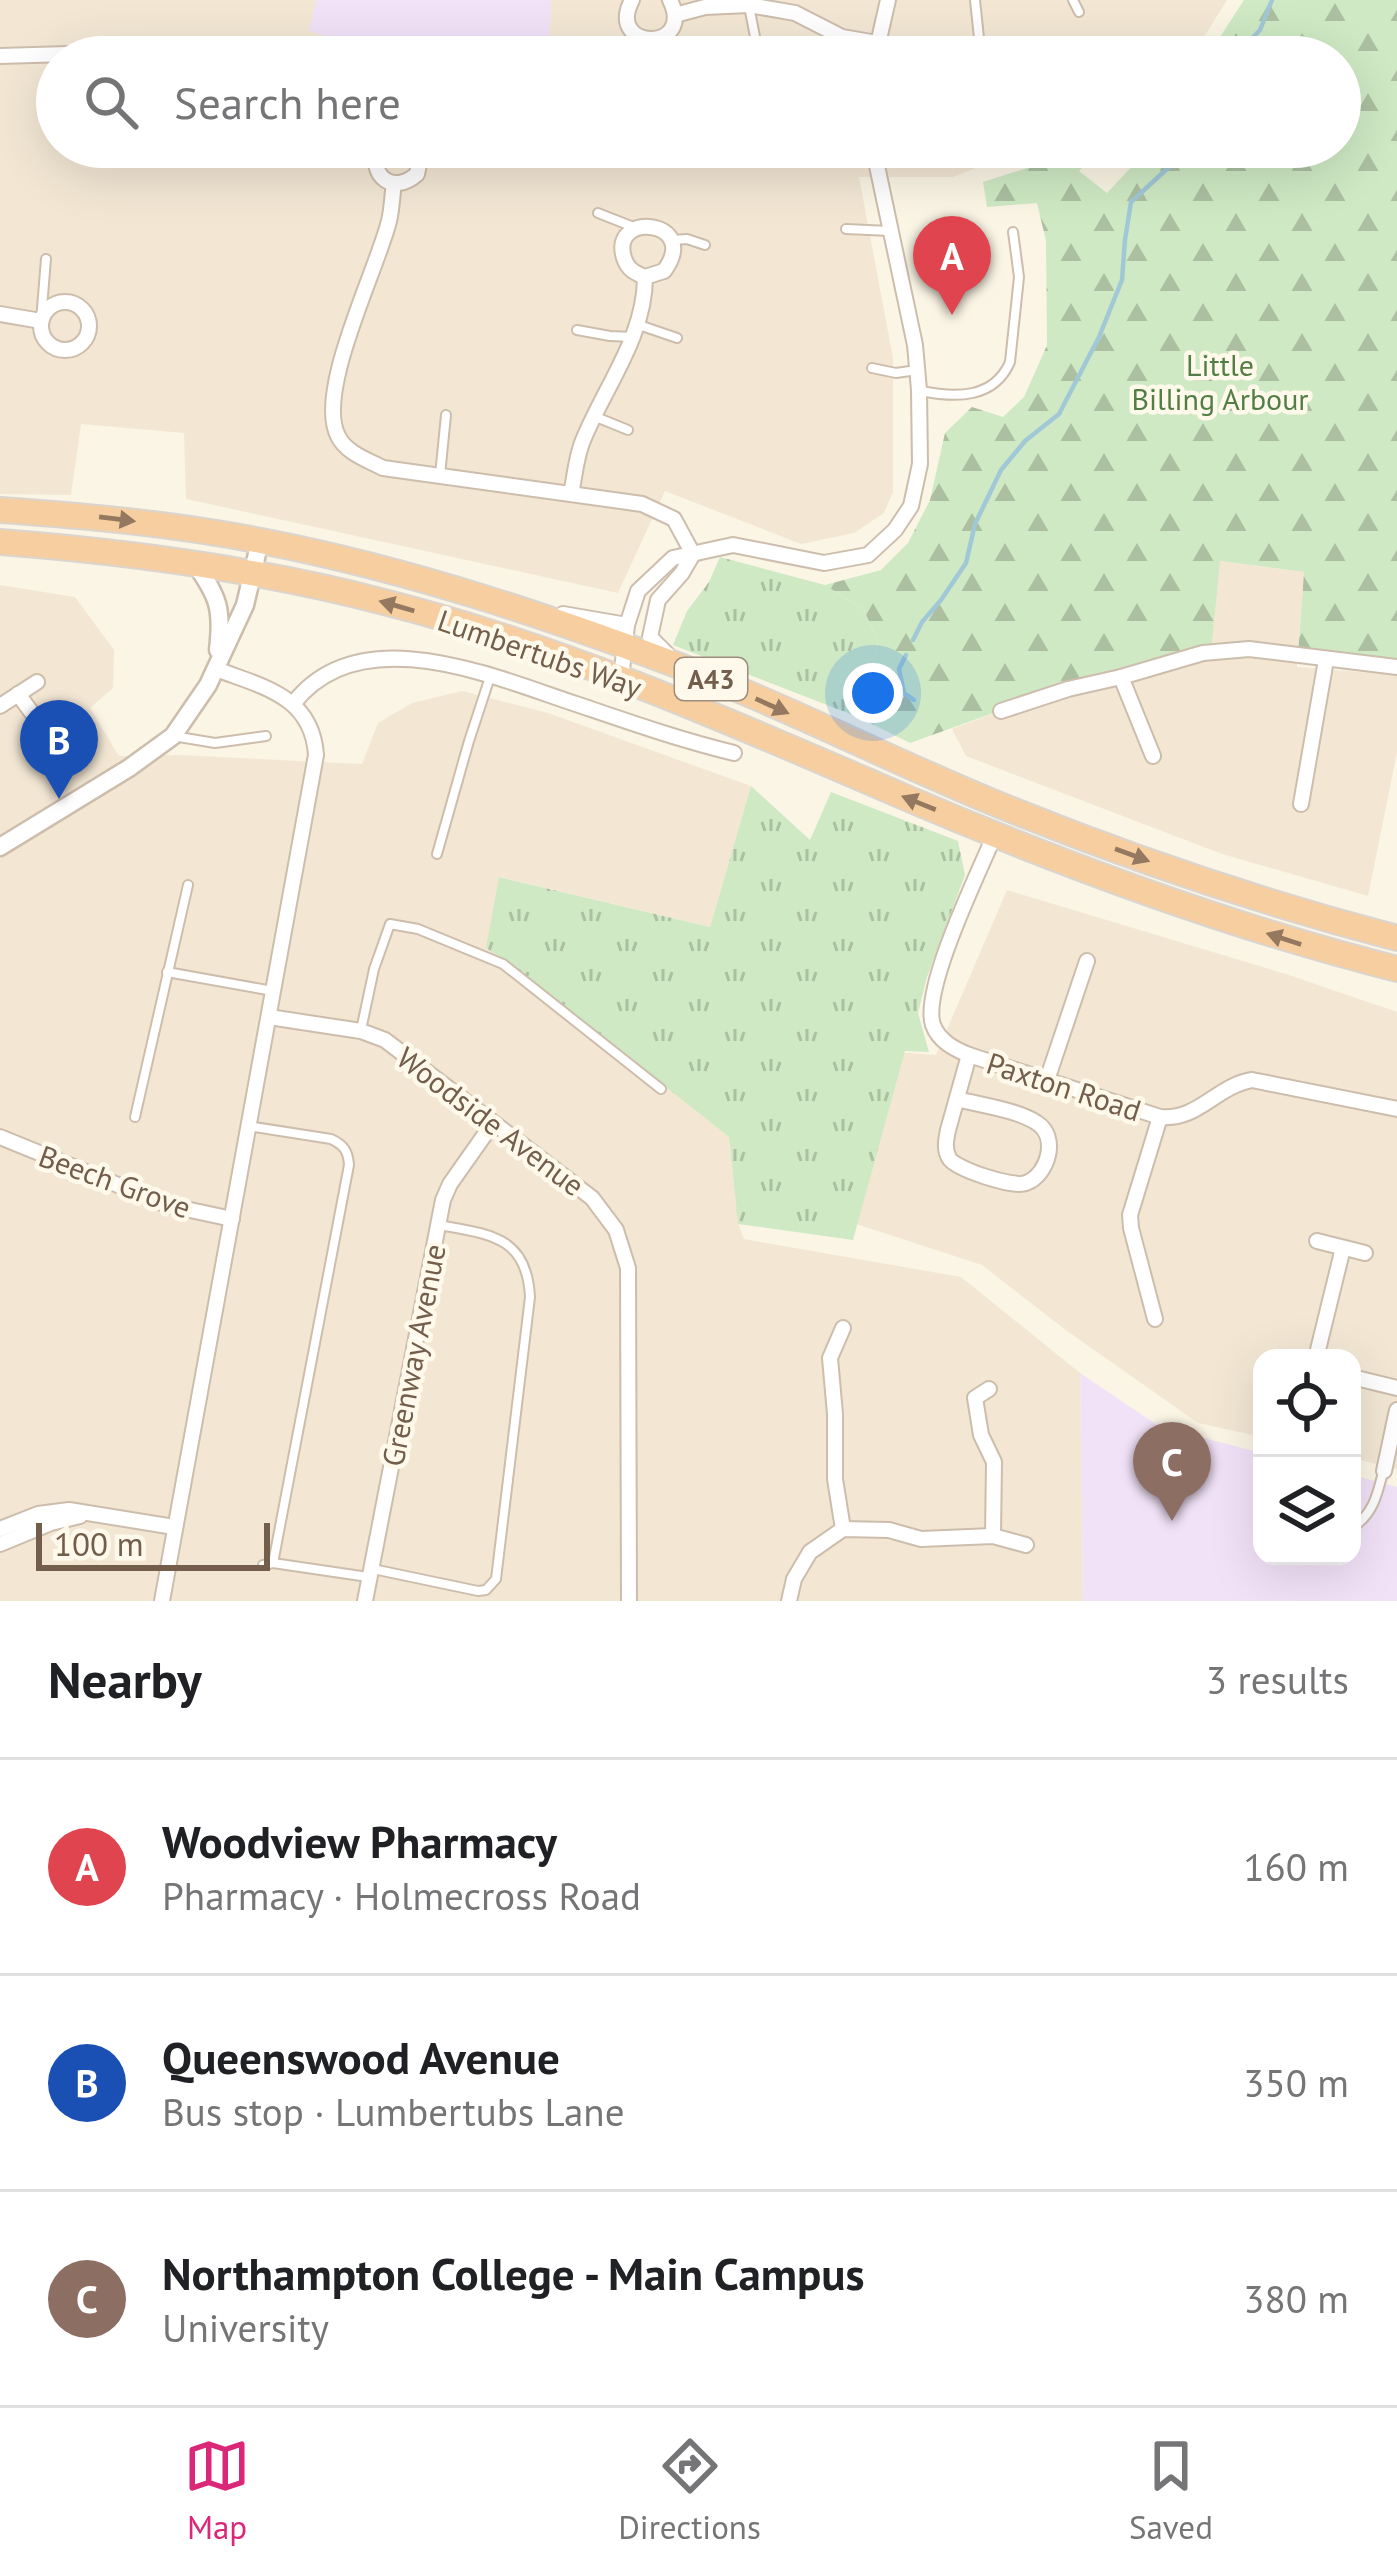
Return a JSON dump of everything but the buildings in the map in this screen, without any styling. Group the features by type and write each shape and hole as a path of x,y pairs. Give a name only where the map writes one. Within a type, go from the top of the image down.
{"highway":[{"name":"Lumbertubs Way","path":"0,509 110,518 260,541 382,569 625,636 705,676 1025,815 1230,889 1397,938"},
{"name":"Lumbertubs Way","path":"0,542 194,561 254,572 386,602 488,633 621,679 1139,892 1310,947 1397,969"}],"street":[{"path":"632,0 626,20 637,36"},
{"path":"879,36 888,0"},
{"path":"665,36 673,8 719,3 795,13 840,36"},
{"path":"0,56 36,54"},
{"path":"376,168 394,184 404,183 420,168"},
{"path":"621,679 625,636 638,590 673,558 733,545 824,563 868,555 895,530 910,506 920,464 919,390 908,306 876,168"},
{"path":"394,184 389,220 338,374 332,408 338,437 353,453 383,468 642,504 674,519 693,554"},
{"path":"637,228 659,228 671,240 670,264 657,275 645,277 625,262 622,249 637,228"},
{"path":"571,494 581,442 635,331 645,277"},
{"path":"0,314 41,321"},
{"path":"0,847 173,736 217,669 245,605 260,541"},
{"path":"693,554 658,600 650,637 667,654 705,676"},
{"path":"194,561 217,597 221,621 217,669"},
{"path":"1001,711 1203,652 1249,649 1397,667"},
{"name":"Lumbertubs Way","path":"293,704 326,673 379,661 426,659 734,753"},
{"path":"1301,804 1326,660"},
{"path":"162,1601 316,755 312,731 293,704 217,669"},
{"path":"1121,677 1153,756"},
{"path":"0,706 37,682"},
{"path":"19,694 32,713"},
{"name":"Paxton Road","path":"995,834 931,1000 936,1032 947,1044 1160,1118 1192,1113 1230,1085 1252,1080 1397,1109"},
{"path":"1047,1080 1088,961"},
{"name":"Woodside Avenue","path":"269,1017 361,1031 395,1047 592,1198 610,1219 628,1268 629,1601"},
{"path":"957,1099 1040,1124 1050,1146 1038,1175 1023,1184 1010,1184 954,1164 946,1139 969,1055"},
{"path":"1155,1319 1130,1215 1160,1118"},
{"name":"Greenway Avenue","path":"365,1601 449,1184 493,1123"},
{"name":"Beech Grove","path":"0,1137 167,1205 232,1219"},
{"path":"1317,1241 1365,1253"},
{"path":"1318,1349 1343,1248"},
{"path":"843,1328 830,1358 835,1479 843,1529"},
{"path":"1361,1379 1397,1388"},
{"path":"989,1389 975,1399 980,1435 994,1462 993,1536"},
{"path":"1384,1471 1397,1410"},
{"path":"0,1529 54,1510 174,1527"},
{"path":"0,1544 51,1523 91,1514"},
{"path":"789,1601 794,1579 810,1552 843,1529 889,1530 921,1539 993,1536 1026,1545"}],"lane":[{"path":"975,0 979,36"},
{"path":"1073,0 1079,12"},
{"path":"748,4 755,36"},
{"path":"598,214 637,228"},
{"path":"846,229 890,231"},
{"path":"919,390 981,392 1005,373 1018,277 1012,232"},
{"path":"671,240 705,245"},
{"path":"41,321 46,259"},
{"path":"577,330 610,336 635,331 676,338"},
{"path":"872,368 896,373 917,370"},
{"path":"440,476 446,415"},
{"path":"594,416 628,430"},
{"path":"437,854 490,675"},
{"path":"173,736 215,743 266,736"},
{"path":"135,1118 188,885"},
{"path":"361,1031 374,969 390,924 418,928 503,964 661,1089"},
{"path":"167,972 274,991"},
{"path":"248,1126 331,1139 340,1143 349,1165 268,1564 370,1573 478,1591 487,1590 496,1579 530,1284 521,1259 505,1242 483,1232 439,1225"},
{"path":"1361,1521 1375,1505 1384,1471"}],"shaded area":[{"path":"0,0 1227,0 1204,36 36,36 36,168 976,168 953,177 859,177 893,358 893,492 884,513 854,533 801,544 665,491 618,593 186,499 184,433 81,424 71,495 0,494"},
{"path":"316,0 551,0 550,36 326,36 309,31"},
{"path":"1219,561 1304,572 1297,667 1397,675 1397,752 1368,896 1222,854 966,756 952,729 1054,691"},
{"path":"0,585 75,597 114,650 113,688 90,708 119,756 362,764 378,723 412,703 462,691 548,713 751,786 710,927 500,877 487,948 729,1137 738,1223 744,1239 961,1277 1080,1373 1083,1601 0,1601"},
{"path":"1007,890 1397,1012 1397,1469 1361,1460 1361,1349 1253,1349 1253,1435 1198,1423 982,1265 847,1221 897,1052 936,1055"},
{"path":"1080,1373 1160,1427 1253,1451 1253,1565 1361,1565 1361,1477 1397,1487 1397,1601 1083,1601"}],"green space":[{"name":"Little Billing Arbour","path":"1244,0 1397,0 1397,666 1298,655 1304,572 1220,561 1211,652 1047,694 910,743 858,717 878,642 864,610 825,585 881,570 908,543 930,500 945,433 972,407 1003,417 1024,397 1047,345 1046,241 1037,203 987,207 983,182 1027,168 1082,168 1079,171 1107,193 1130,168 1361,168 1361,36 1221,36"},
{"path":"720,557 825,585 864,610 878,642 858,717 673,645 687,611 709,582"},
{"path":"751,786 810,840 831,792 958,841 965,875 918,1013 929,1052 905,1051 853,1240 738,1224 729,1137 486,948 499,877 710,927"}],"waterway":[{"path":"1254,36 1272,0"},
{"path":"913,640 966,563 975,524 1001,470 1025,441 1059,414 1122,280 1131,202 1168,168"},
{"path":"906,655 899,669 904,693 914,700"}],"place":[{"name":"Woodview Pharmacy","path":"952,315"},
{"name":"Queenswood Avenue","path":"59,799"},
{"name":"Northampton College - Main Campus","path":"1172,1521"}]}
